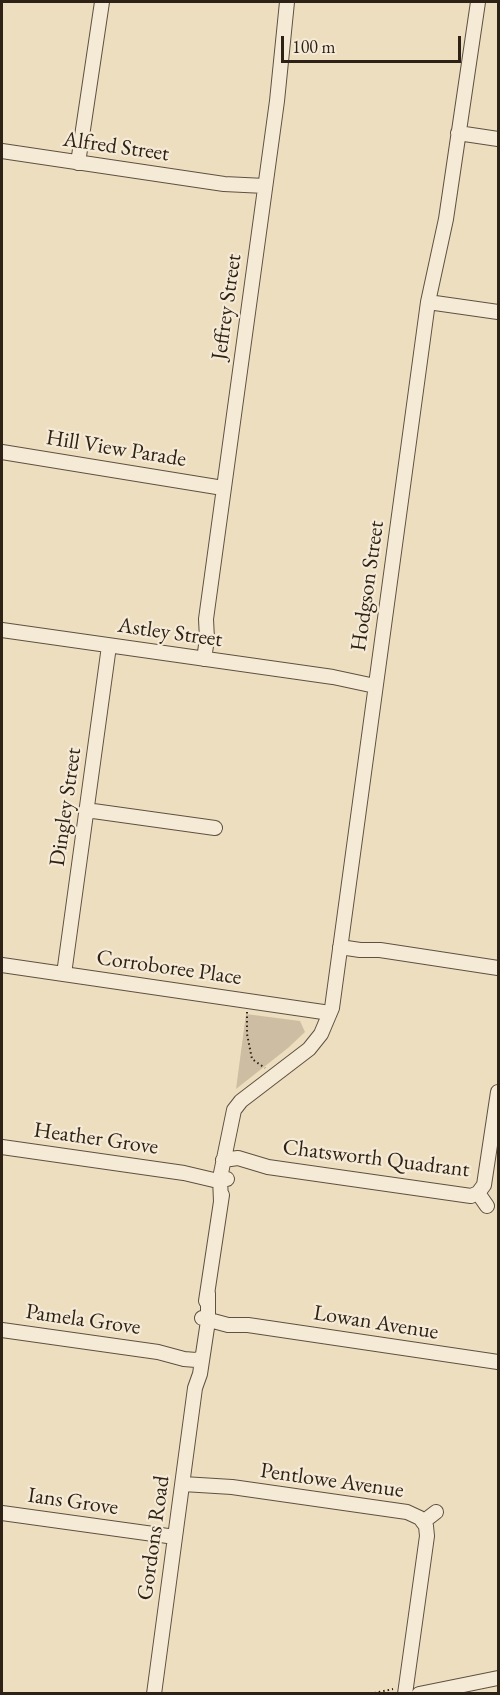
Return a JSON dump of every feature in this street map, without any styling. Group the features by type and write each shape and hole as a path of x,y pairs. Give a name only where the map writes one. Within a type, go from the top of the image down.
{"street":[{"path":"78,163 102,2"},
{"name":"Jeffrey Street","path":"200,658 200,638 206,619 277,101 287,2"},
{"name":"Hodgson Street","path":"222,1178 227,1160 232,1115 237,1106 309,1049 321,1034 330,1013 428,302 446,219 478,2"},
{"path":"458,133 498,139"},
{"name":"Alfred Street","path":"2,151 264,190"},
{"path":"428,302 498,312"},
{"name":"Hill View Parade","path":"2,452 223,489"},
{"name":"Astley Street","path":"2,630 333,677 352,676 376,683"},
{"name":"Dingley Street","path":"64,974 109,646"},
{"path":"87,810 215,828"},
{"path":"341,943 361,943 380,950 498,968"},
{"name":"Corroboree Place","path":"2,965 330,1013"},
{"name":"Chatsworth Quadrant","path":"227,1160 238,1158 268,1167 471,1196 478,1193 486,1178 498,1092"},
{"name":"Heather Grove","path":"2,1147 184,1173 209,1180 222,1178"},
{"name":"Gordons Road","path":"154,1694 184,1480 198,1358 206,1319 222,1178"},
{"name":"Chatsworth Quadrant","path":"478,1193 487,1206"},
{"name":"Lowan Avenue","path":"206,1319 498,1362"},
{"name":"Pamela Grove","path":"2,1330 198,1358"},
{"name":"Pentlowe Avenue","path":"184,1480 416,1515 423,1522 428,1536 399,1691"},
{"name":"Pentlowe Avenue","path":"423,1522 436,1512"},
{"name":"Ians Grove","path":"2,1513 175,1537"},
{"path":"419,1694 498,1678"}],"path":[{"path":"247,1012 252,1059 265,1069"},
{"path":"370,1694 399,1691"}],"shaded area":[{"path":"246,1014 300,1021 305,1032 236,1089"}]}
